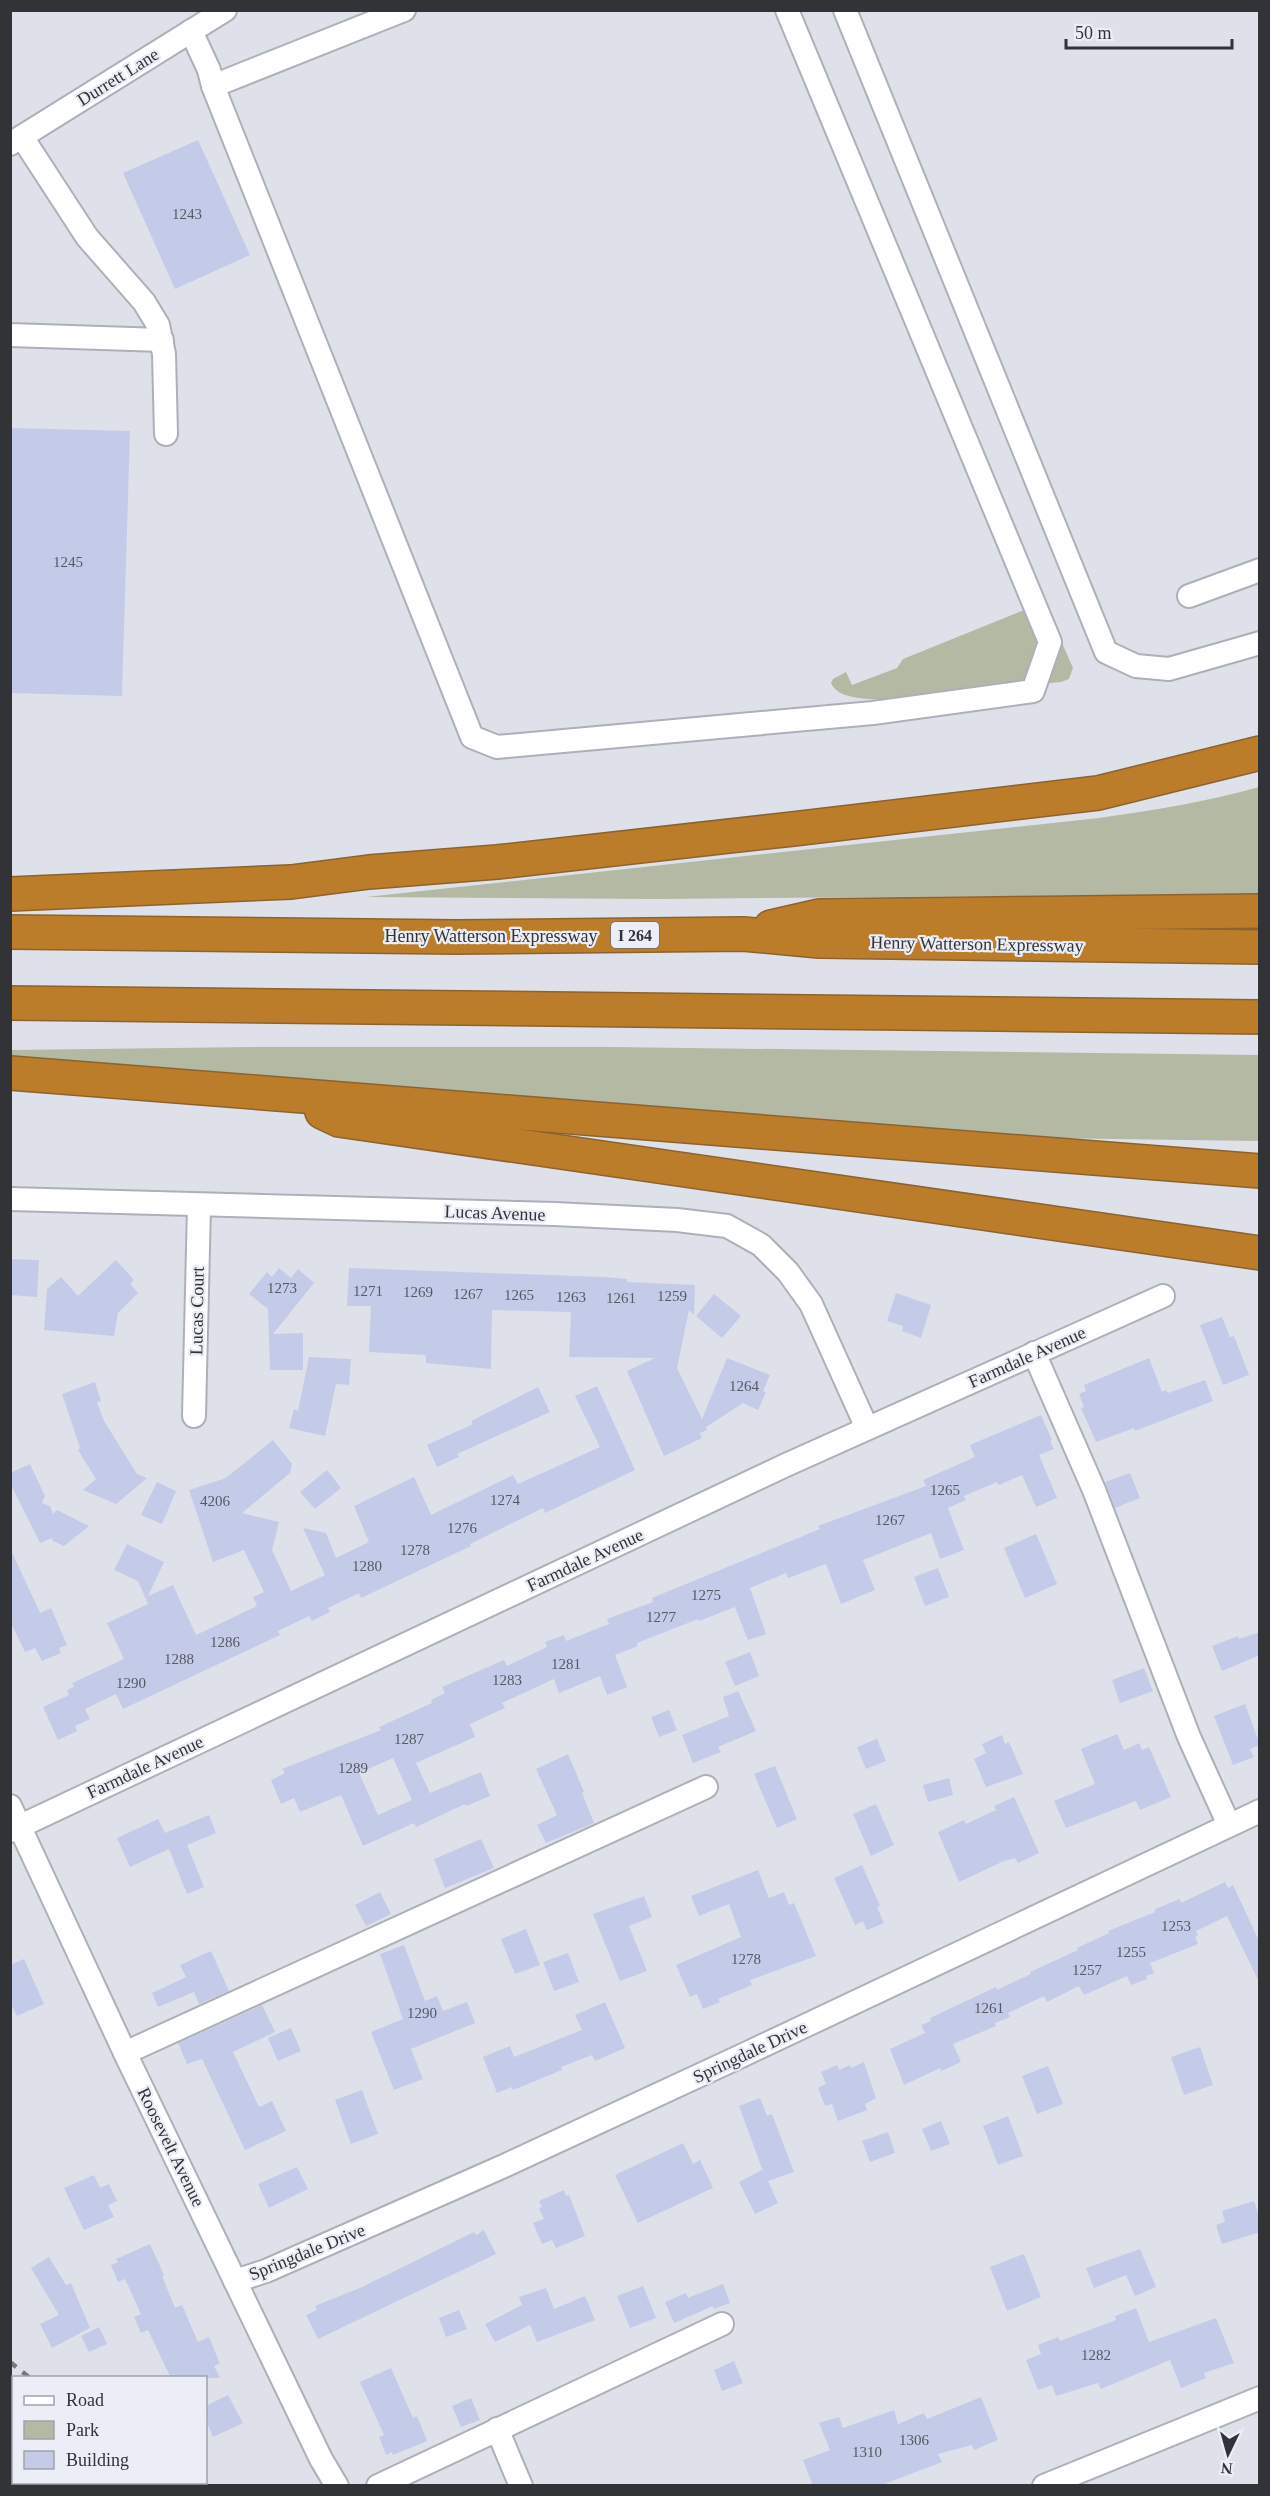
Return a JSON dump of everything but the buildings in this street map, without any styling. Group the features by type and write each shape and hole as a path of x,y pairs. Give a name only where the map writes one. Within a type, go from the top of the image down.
{"highway":[{"path":"10,894 291,882 793,829 1098,793 1260,753"},
{"path":"1098,793 1146,799 1260,775"},
{"path":"743,934 819,916 1260,911"},
{"name":"Henry Watterson Expressway","path":"10,932 457,937 743,934 830,942 1260,947"},
{"path":"10,1003 1260,1017"},
{"path":"10,1073 1258,1171"},
{"path":"280,1094 339,1120 1260,1253"}],"street":[{"name":"Durrett Lane","path":"16,140 225,10"},
{"path":"213,86 404,10"},
{"path":"191,31 209,70 213,86 472,737 498,747 873,713 1033,691 1050,642 787,10"},
{"path":"845,10 1106,652 1136,666 1169,669 1260,643"},
{"path":"16,140 87,237 144,302 158,325 164,354 166,434"},
{"path":"10,335 162,340"},
{"path":"1189,596 1260,570"},
{"name":"Lucas Avenue","path":"10,1199 555,1214 677,1220 727,1226 761,1245 788,1272 811,1305 867,1428"},
{"name":"Lucas Court","path":"194,1416 199,1206"},
{"name":"Farmdale Avenue","path":"13,1821 867,1428 1163,1296"},
{"path":"1034,1353 1094,1490 1189,1737 1229,1825"},
{"path":"125,2053 705,1787"},
{"name":"Springdale Drive","path":"235,2281 266,2271 504,2166 1260,1811"},
{"name":"Roosevelt Avenue","path":"13,1821 321,2459 337,2486"},
{"path":"378,2486 722,2324"},
{"path":"1047,2485 1260,2398"},
{"path":"497,2429 521,2486"}],"green space":[{"path":"1044,602 1073,668 1069,679 1061,682 879,700 845,695 834,688 831,683 833,679 846,672 852,685 897,668 903,659"},
{"path":"1259,787 1259,894 656,899 366,897 1099,818 1160,809"},
{"path":"611,1047 1259,1055 1259,1141 1042,1138 11,1058 10,1050"}],"railway":[{"path":"10,2362 28,2376"}]}
